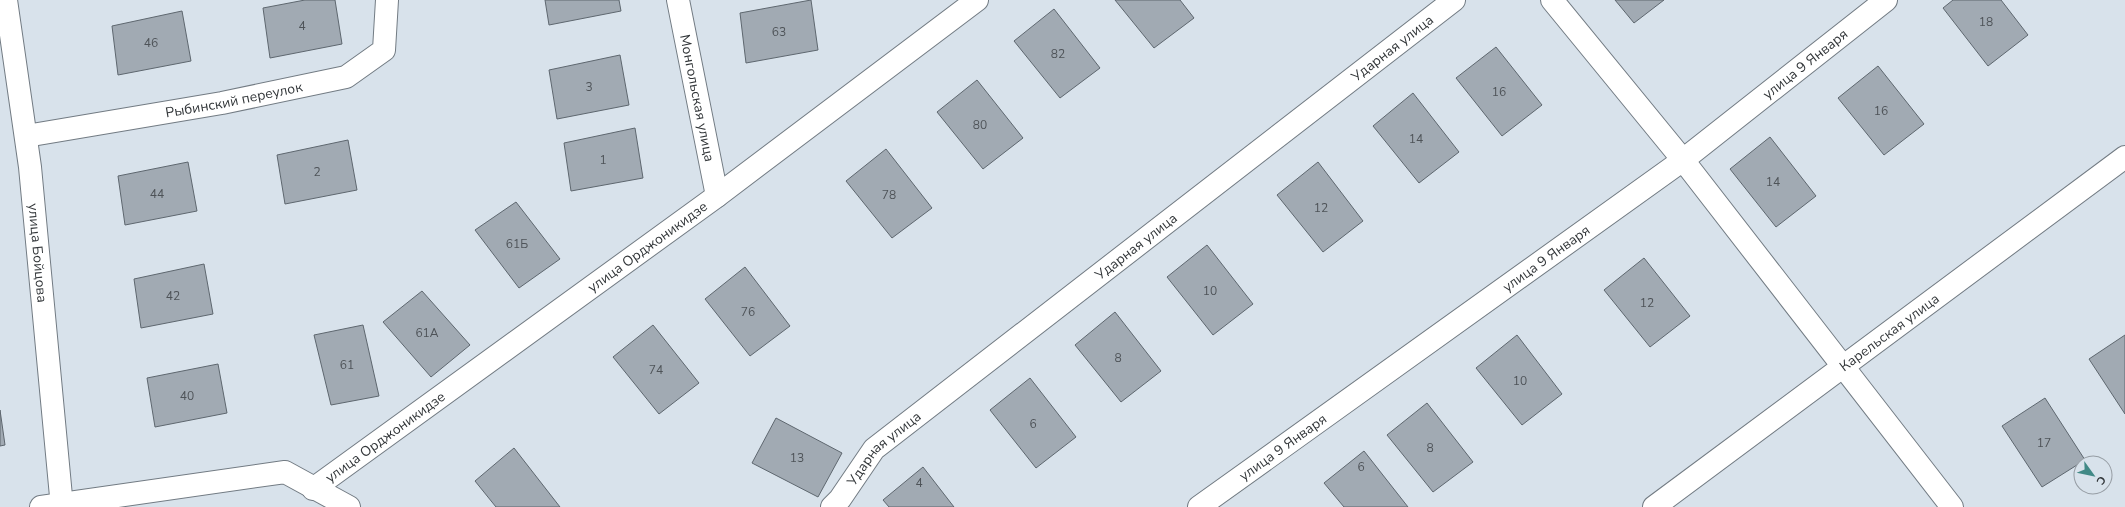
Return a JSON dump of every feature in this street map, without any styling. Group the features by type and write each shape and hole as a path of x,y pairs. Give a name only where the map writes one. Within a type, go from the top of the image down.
{"street":[{"name":"улица Бойцова","path":"6,0 26,136 55,506"},
{"name":"Рыбинский переулок","path":"26,136 222,103 346,78 384,50 387,0"},
{"name":"Монгольская улица","path":"678,0 717,196"},
{"name":"улица Орджоникидзе","path":"313,489 717,196 977,0"},
{"name":"Ударная улица","path":"832,507 840,499 874,449 1454,0"},
{"path":"1552,0 1683,160 1952,507"},
{"name":"улица 9 Января","path":"1200,507 1683,160 1886,0"},
{"name":"Карельская улица","path":"1654,507 1842,365 2125,157"},
{"path":"55,506 285,472 313,489 349,507"}],"building":[{"path":"305,0 335,0 342,44 270,58 263,8"},
{"path":"545,0 619,0 621,11 549,25"},
{"path":"811,0 818,50 746,63 740,13"},
{"path":"1115,0 1180,0 1194,18 1154,48"},
{"path":"1615,0 1664,0 1634,23"},
{"path":"1953,0 2001,0 2028,35 1988,66 1943,8"},
{"path":"1054,9 1100,68 1060,98 1014,41"},
{"path":"182,11 191,61 118,75 112,26"},
{"path":"1496,47 1542,105 1502,136 1456,78"},
{"path":"620,55 629,105 557,119 549,70"},
{"path":"1878,66 1924,124 1884,155 1838,98"},
{"path":"977,80 1023,138 983,169 937,112"},
{"path":"1413,93 1459,152 1419,183 1373,126"},
{"path":"635,128 643,178 571,191 564,143"},
{"path":"1770,137 1816,196 1776,227 1730,169"},
{"path":"348,140 357,190 285,204 277,155"},
{"path":"886,149 932,208 892,238 846,181"},
{"path":"188,162 197,211 125,225 118,176"},
{"path":"1318,162 1363,221 1323,252 1277,195"},
{"path":"516,202 560,259 519,288 475,230"},
{"path":"1207,245 1253,304 1213,335 1167,277"},
{"path":"1644,258 1690,316 1650,347 1604,290"},
{"path":"204,264 213,314 141,328 134,279"},
{"path":"745,267 790,326 750,356 705,299"},
{"path":"422,291 470,345 431,377 383,322"},
{"path":"1115,312 1161,371 1121,402 1075,345"},
{"path":"363,325 379,396 331,405 314,335"},
{"path":"653,325 699,383 659,414 613,357"},
{"path":"1517,335 1562,394 1522,425 1476,368"},
{"path":"2125,335 2125,414 2089,359"},
{"path":"218,364 227,413 155,427 147,378"},
{"path":"1030,378 1076,437 1036,468 990,410"},
{"path":"2045,398 2082,455 2073,455 2073,468 2042,487 2002,426"},
{"path":"1427,403 1473,462 1433,492 1387,435"},
{"path":"0,410 5,445 0,446"},
{"path":"776,418 842,453 818,497 752,463"},
{"path":"514,448 560,507 496,507 475,481"},
{"path":"1364,451 1408,507 1344,507 1324,483"},
{"path":"923,467 954,507 889,507 883,500"}]}
